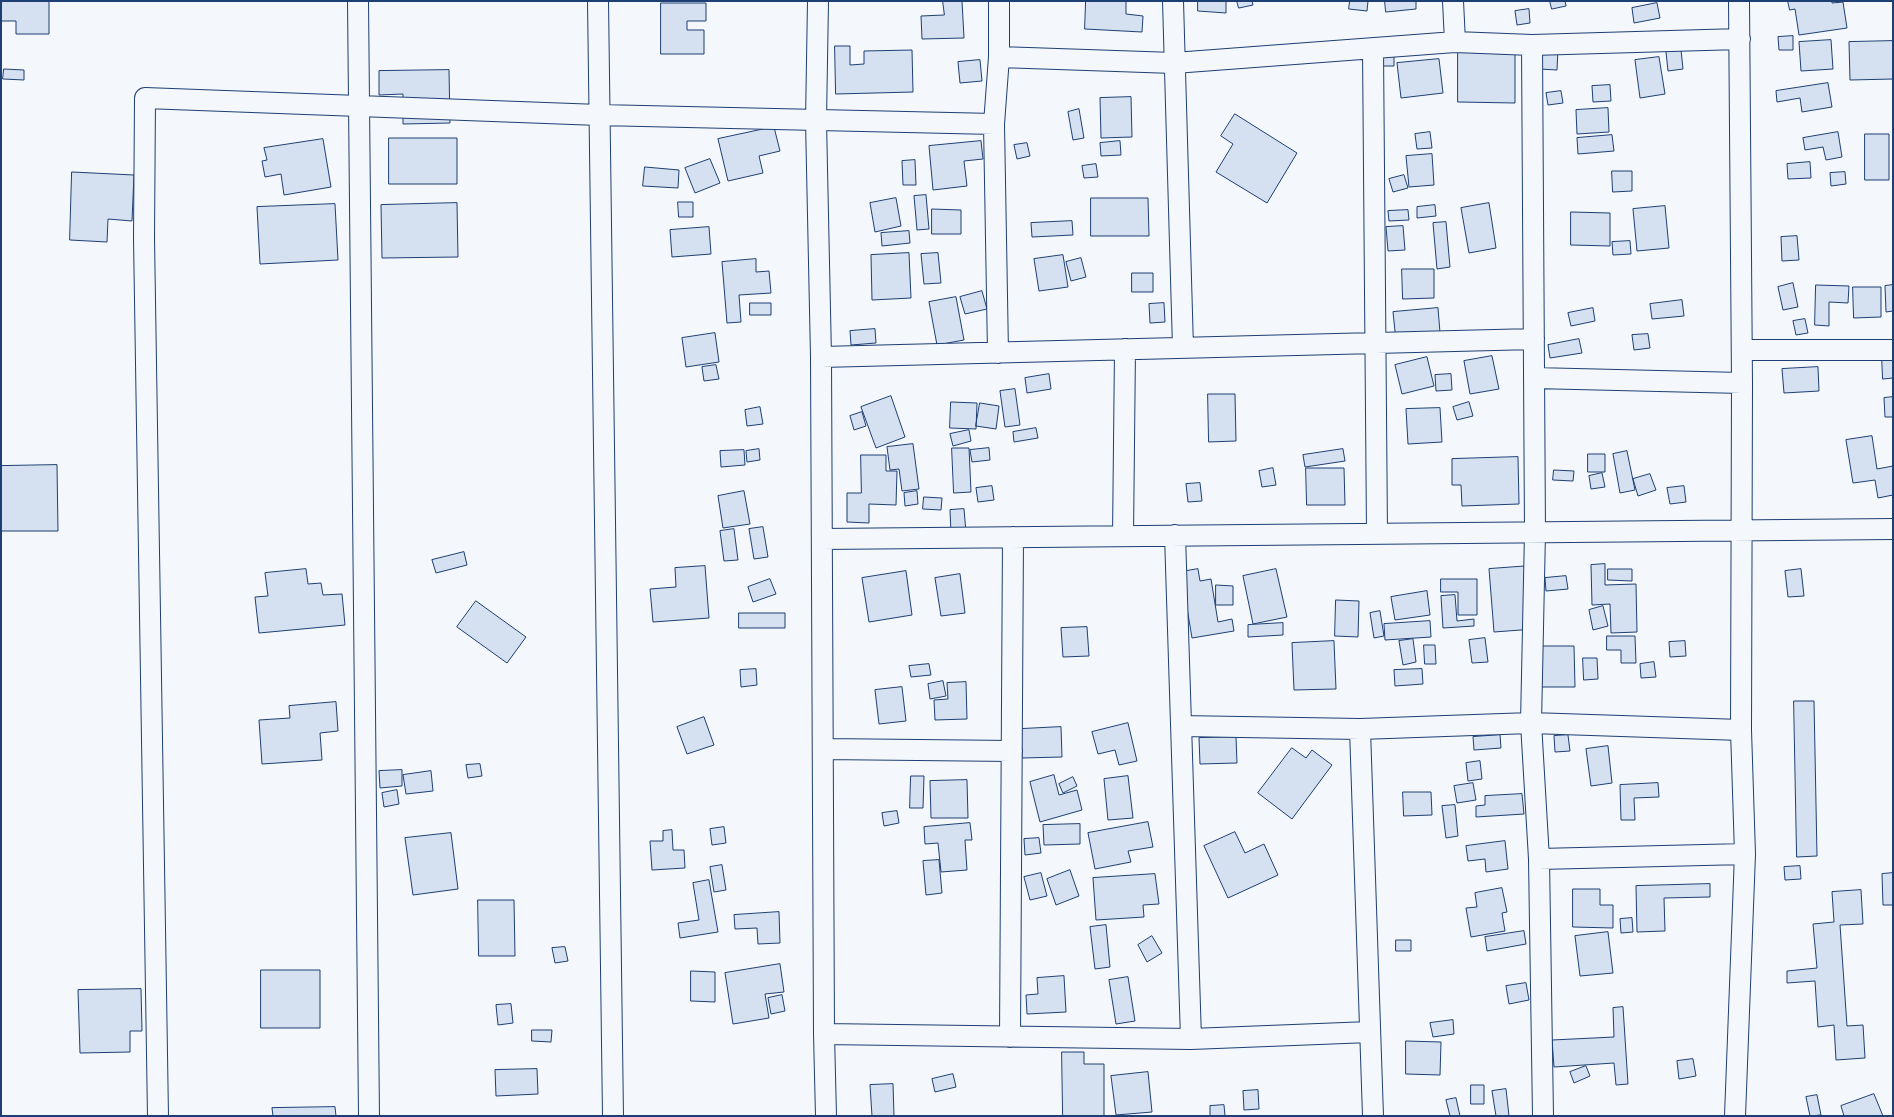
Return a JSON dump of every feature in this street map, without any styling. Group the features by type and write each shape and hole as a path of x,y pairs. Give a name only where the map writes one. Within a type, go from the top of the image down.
{"street":[{"path":"358,1 369,1116"},
{"path":"598,1 613,1116"},
{"path":"818,1 816,121 821,357 826,1116"},
{"path":"998,1 1000,57 994,124 998,353"},
{"path":"1173,1 1184,348"},
{"path":"1453,1 1455,42"},
{"path":"1735,1116 1745,854 1741,730 1742,350 1740,1"},
{"path":"1000,57 1174,63 1455,42 1532,45 1740,39"},
{"path":"1532,45 1535,532 1531,723 1539,859 1544,1116"},
{"path":"1373,49 1377,534"},
{"path":"158,1116 144,229 145,98 600,115 994,124"},
{"path":"821,357 1534,339"},
{"path":"1123,536 1125,349"},
{"path":"1742,350 1893,350"},
{"path":"1534,378 1742,383"},
{"path":"822,538 1893,529"},
{"path":"1175,535 1191,1039"},
{"path":"1010,1036 1013,537"},
{"path":"1181,726 1360,729 1531,723 1741,730"},
{"path":"1360,729 1373,1116"},
{"path":"823,749 1012,751"},
{"path":"1539,859 1745,854"},
{"path":"824,1034 1191,1039 1370,1032"}],"building":[{"path":"1,1 49,1 49,34 16,34 16,21 1,21"},
{"path":"943,1 962,1 964,38 922,39 921,16 944,15"},
{"path":"1086,1 1126,1 1126,14 1143,16 1142,32 1085,29"},
{"path":"1198,1 1226,1 1226,13 1198,11"},
{"path":"1237,1 1252,1 1253,5 1239,8"},
{"path":"1350,1 1368,1 1367,11 1349,9"},
{"path":"1385,1 1416,1 1416,9 1386,12"},
{"path":"1550,1 1565,1 1566,6 1552,9"},
{"path":"1788,1 1843,2 1847,28 1799,35 1795,9 1790,10"},
{"path":"661,3 706,3 706,21 687,21 687,30 704,30 704,54 661,54"},
{"path":"1657,3 1660,18 1634,23 1632,8"},
{"path":"1529,9 1530,23 1517,25 1515,11"},
{"path":"1793,36 1793,50 1779,50 1778,37"},
{"path":"1831,40 1833,69 1801,71 1799,42"},
{"path":"1893,41 1893,79 1850,80 1849,42"},
{"path":"835,46 850,46 850,65 864,64 864,51 912,50 913,92 836,94"},
{"path":"1541,47 1558,48 1557,70 1539,69"},
{"path":"1681,50 1683,69 1668,71 1666,52"},
{"path":"1458,52 1515,53 1515,103 1458,102"},
{"path":"1379,54 1394,55 1394,66 1379,66"},
{"path":"1659,57 1665,94 1640,98 1635,60"},
{"path":"1439,59 1443,93 1401,98 1397,63"},
{"path":"980,60 982,81 960,83 958,62"},
{"path":"4,69 24,70 24,80 3,79"},
{"path":"449,70 450,123 403,124 403,94 379,95 379,71"},
{"path":"1828,83 1832,107 1802,112 1800,98 1777,102 1776,91"},
{"path":"1610,85 1611,101 1593,102 1592,86"},
{"path":"1561,91 1563,103 1548,105 1546,93"},
{"path":"1131,97 1132,137 1101,138 1100,98"},
{"path":"1608,108 1609,132 1577,134 1576,110"},
{"path":"1079,109 1084,138 1073,140 1068,112"},
{"path":"1235,114 1297,153 1267,203 1216,172 1233,144 1221,136"},
{"path":"774,127 780,151 759,156 763,173 728,181 718,139"},
{"path":"1430,132 1432,148 1417,149 1415,134"},
{"path":"1838,132 1842,157 1826,160 1823,147 1805,150 1803,138"},
{"path":"1865,134 1889,134 1889,180 1865,180"},
{"path":"1612,135 1614,151 1578,154 1577,138"},
{"path":"389,138 457,138 457,184 389,184"},
{"path":"323,139 331,187 284,195 281,174 265,177 262,161 267,160 264,148"},
{"path":"981,141 983,159 964,161 967,186 933,190 929,146"},
{"path":"1120,141 1121,155 1101,156 1100,143"},
{"path":"1027,143 1030,156 1017,159 1014,145"},
{"path":"1432,154 1434,185 1409,187 1406,156"},
{"path":"710,159 720,183 695,193 685,168"},
{"path":"915,160 916,185 903,185 902,161"},
{"path":"1810,162 1811,178 1788,179 1787,164"},
{"path":"1096,164 1098,177 1084,178 1082,166"},
{"path":"645,167 679,170 678,188 643,186"},
{"path":"1612,171 1632,171 1632,191 1613,192"},
{"path":"72,172 134,175 132,221 108,219 107,242 70,240"},
{"path":"1845,172 1846,184 1831,186 1830,173"},
{"path":"1404,175 1408,188 1393,192 1389,179"},
{"path":"926,195 929,229 917,230 914,196"},
{"path":"896,198 901,226 875,232 870,203"},
{"path":"1091,198 1148,198 1149,236 1091,236"},
{"path":"678,202 693,202 693,217 679,217"},
{"path":"457,203 458,257 382,258 381,205"},
{"path":"1489,203 1496,248 1469,253 1461,208"},
{"path":"335,204 338,260 260,264 257,207"},
{"path":"1435,205 1436,216 1417,218 1417,207"},
{"path":"1665,206 1669,248 1637,251 1633,209"},
{"path":"932,209 961,210 961,234 932,234"},
{"path":"1408,210 1409,220 1389,221 1388,211"},
{"path":"1571,212 1610,213 1610,246 1571,245"},
{"path":"1072,221 1073,235 1032,237 1031,223"},
{"path":"1446,222 1450,267 1437,269 1433,223"},
{"path":"1403,226 1405,250 1388,251 1386,227"},
{"path":"709,227 711,254 672,257 670,230"},
{"path":"909,231 910,243 882,246 881,233"},
{"path":"1797,236 1799,260 1782,261 1781,237"},
{"path":"1630,241 1631,254 1613,255 1612,242"},
{"path":"909,253 911,298 872,300 871,255"},
{"path":"938,253 941,283 924,284 921,254"},
{"path":"1063,255 1068,287 1039,291 1034,259"},
{"path":"1081,258 1086,277 1071,281 1066,262"},
{"path":"756,259 756,272 769,271 771,293 739,295 741,322 727,323 722,262"},
{"path":"1402,269 1434,269 1434,298 1403,299"},
{"path":"1132,273 1153,273 1153,292 1132,292"},
{"path":"1793,283 1798,307 1783,310 1778,287"},
{"path":"1816,285 1849,286 1848,303 1829,302 1829,326 1815,325"},
{"path":"1893,285 1893,311 1886,312 1885,286"},
{"path":"1853,287 1881,287 1881,317 1854,318"},
{"path":"982,291 987,309 965,314 960,297"},
{"path":"956,297 964,340 937,345 929,302"},
{"path":"1682,300 1684,316 1652,319 1650,304"},
{"path":"750,303 771,303 771,315 750,315"},
{"path":"1164,303 1165,322 1150,323 1149,304"},
{"path":"1438,308 1441,345 1397,350 1393,312"},
{"path":"1593,308 1595,321 1571,326 1568,313"},
{"path":"1805,319 1808,333 1796,335 1793,321"},
{"path":"875,329 876,343 851,345 850,331"},
{"path":"715,333 719,362 686,367 682,338"},
{"path":"1648,334 1650,348 1634,350 1632,335"},
{"path":"1579,339 1582,353 1550,358 1548,345"},
{"path":"1492,356 1499,389 1470,394 1464,361"},
{"path":"1427,357 1434,386 1402,394 1395,365"},
{"path":"1882,357 1893,357 1893,378 1883,379"},
{"path":"716,365 719,379 704,381 702,367"},
{"path":"1818,367 1819,391 1784,393 1782,369"},
{"path":"1049,374 1051,389 1027,393 1025,378"},
{"path":"1451,374 1452,390 1436,391 1435,375"},
{"path":"1015,389 1020,425 1005,427 1000,391"},
{"path":"1208,394 1235,394 1236,441 1209,442"},
{"path":"891,396 905,437 876,448 861,407"},
{"path":"1893,397 1893,417 1885,417 1884,398"},
{"path":"951,402 977,403 976,429 950,428"},
{"path":"1469,402 1473,416 1457,420 1453,407"},
{"path":"980,403 999,406 996,429 976,426"},
{"path":"760,407 763,424 747,426 745,410"},
{"path":"1440,408 1442,442 1408,444 1406,409"},
{"path":"862,412 866,426 854,430 850,416"},
{"path":"1036,428 1038,438 1014,442 1013,432"},
{"path":"969,430 971,441 953,446 950,434"},
{"path":"1872,436 1877,469 1893,466 1893,495 1878,498 1875,480 1853,483 1846,440"},
{"path":"913,444 919,489 902,491 899,469 890,470 887,447"},
{"path":"952,448 969,448 971,492 954,493"},
{"path":"989,448 990,460 972,462 970,450"},
{"path":"759,449 760,460 747,462 746,451"},
{"path":"1343,449 1345,461 1305,467 1303,455"},
{"path":"744,450 745,465 721,467 720,451"},
{"path":"1627,451 1635,490 1620,493 1613,454"},
{"path":"1588,454 1605,454 1605,472 1588,472"},
{"path":"861,455 886,455 886,471 897,471 896,505 869,504 869,523 847,522 847,493 861,493"},
{"path":"1518,457 1519,504 1462,506 1461,485 1452,485 1452,459"},
{"path":"57,465 58,531 1,531 1,466"},
{"path":"1273,468 1276,485 1262,487 1259,471"},
{"path":"1306,468 1344,468 1345,505 1307,505"},
{"path":"1554,470 1574,471 1573,481 1553,480"},
{"path":"1602,473 1605,487 1591,489 1589,476"},
{"path":"1650,474 1656,490 1638,496 1633,479"},
{"path":"1200,483 1202,501 1188,502 1186,484"},
{"path":"992,486 994,500 978,502 976,488"},
{"path":"1684,486 1686,502 1670,504 1667,488"},
{"path":"744,491 750,524 723,528 718,496"},
{"path":"917,491 918,504 905,506 904,493"},
{"path":"924,497 942,498 941,510 923,509"},
{"path":"964,509 966,532 951,533 950,510"},
{"path":"763,527 768,557 754,559 749,529"},
{"path":"734,529 738,560 724,561 720,531"},
{"path":"464,552 467,565 436,573 432,560"},
{"path":"1605,564 1605,585 1636,584 1637,632 1611,633 1610,604 1592,605 1591,565"},
{"path":"705,566 709,618 653,622 650,589 676,587 675,568"},
{"path":"1530,566 1534,629 1494,632 1489,569"},
{"path":"306,569 308,584 321,583 323,595 342,594 345,625 259,633 255,597 268,596 265,573"},
{"path":"1198,569 1200,581 1211,579 1218,622 1232,619 1234,631 1192,638 1181,572"},
{"path":"1276,569 1287,617 1253,624 1243,576"},
{"path":"1608,569 1632,569 1632,581 1608,580"},
{"path":"1801,569 1804,596 1788,597 1785,571"},
{"path":"906,571 912,615 869,622 862,578"},
{"path":"960,574 965,613 941,616 935,578"},
{"path":"1566,576 1568,589 1546,591 1545,578"},
{"path":"770,579 776,594 753,602 748,587"},
{"path":"1441,579 1477,579 1477,615 1458,615 1458,592 1441,592"},
{"path":"1216,585 1233,586 1233,605 1216,605"},
{"path":"1427,591 1430,615 1395,620 1391,597"},
{"path":"1455,595 1457,621 1474,619 1474,626 1443,628 1441,596"},
{"path":"1336,600 1359,601 1358,637 1335,636"},
{"path":"476,601 526,637 507,663 457,627"},
{"path":"1603,606 1608,626 1593,630 1589,610"},
{"path":"1380,611 1384,636 1374,638 1370,613"},
{"path":"739,613 785,613 785,628 739,628"},
{"path":"1430,621 1431,637 1385,640 1384,624"},
{"path":"1283,623 1283,635 1248,637 1248,625"},
{"path":"1087,627 1089,656 1063,657 1061,628"},
{"path":"1607,636 1635,636 1636,663 1621,663 1621,650 1607,650"},
{"path":"1485,638 1488,662 1472,663 1469,640"},
{"path":"1413,639 1416,662 1403,665 1399,641"},
{"path":"1334,641 1336,689 1294,690 1292,643"},
{"path":"1685,641 1686,656 1670,657 1669,642"},
{"path":"1424,645 1435,645 1436,664 1425,664"},
{"path":"1541,646 1574,646 1575,687 1542,687"},
{"path":"1583,658 1597,658 1598,679 1584,680"},
{"path":"1654,662 1656,677 1641,678 1640,664"},
{"path":"929,664 931,675 911,677 909,666"},
{"path":"756,669 757,685 741,687 740,670"},
{"path":"1422,669 1423,684 1395,686 1394,670"},
{"path":"943,681 946,696 930,699 928,684"},
{"path":"966,682 967,719 935,720 934,700 948,699 947,683"},
{"path":"902,687 906,721 879,724 875,690"},
{"path":"1794,701 1814,701 1817,856 1797,857"},
{"path":"336,702 338,731 320,733 322,760 262,764 259,720 290,718 289,706"},
{"path":"704,717 714,745 687,754 677,727"},
{"path":"1128,723 1137,761 1119,765 1115,750 1098,754 1092,732"},
{"path":"1061,727 1062,757 1022,758 1021,729"},
{"path":"1500,735 1501,748 1474,750 1473,737"},
{"path":"1568,735 1570,751 1555,752 1554,736"},
{"path":"1236,737 1237,763 1200,764 1199,738"},
{"path":"1608,746 1612,783 1591,786 1586,749"},
{"path":"1292,748 1306,758 1312,750 1332,765 1292,819 1258,793"},
{"path":"1480,761 1482,779 1468,781 1466,763"},
{"path":"480,764 482,776 468,778 466,765"},
{"path":"402,770 402,786 380,788 379,771"},
{"path":"431,771 433,791 406,794 403,775"},
{"path":"1054,775 1059,795 1077,790 1082,810 1040,822 1030,782"},
{"path":"911,776 924,776 923,808 910,808"},
{"path":"1128,776 1133,818 1108,820 1104,779"},
{"path":"1073,777 1077,786 1063,793 1059,784"},
{"path":"967,780 968,818 931,818 930,781"},
{"path":"1473,783 1476,800 1457,803 1454,786"},
{"path":"1658,783 1659,797 1634,798 1635,820 1621,820 1620,785"},
{"path":"397,790 399,804 384,807 382,793"},
{"path":"1403,792 1431,792 1432,815 1404,816"},
{"path":"1522,794 1524,814 1476,817 1476,806 1485,805 1485,796"},
{"path":"1455,805 1458,836 1446,838 1442,806"},
{"path":"897,811 899,823 884,826 882,813"},
{"path":"1148,822 1153,847 1128,851 1131,862 1095,869 1088,833"},
{"path":"970,823 972,840 965,840 967,870 941,872 938,843 925,844 924,827"},
{"path":"1080,824 1080,844 1044,845 1043,825"},
{"path":"724,827 726,843 712,845 710,829"},
{"path":"672,830 673,850 684,850 685,868 652,870 650,841 663,841 663,831"},
{"path":"1235,832 1245,853 1264,844 1278,875 1228,898 1204,846"},
{"path":"451,833 458,889 413,895 405,838"},
{"path":"1039,838 1041,853 1025,855 1024,839"},
{"path":"1505,841 1508,869 1486,872 1485,859 1468,861 1466,846"},
{"path":"939,860 942,893 926,895 923,861"},
{"path":"722,865 726,890 714,892 710,867"},
{"path":"1800,866 1801,879 1785,880 1784,867"},
{"path":"1070,870 1079,896 1056,905 1047,879"},
{"path":"1041,873 1047,896 1030,900 1024,877"},
{"path":"1893,873 1893,905 1883,905 1882,874"},
{"path":"1155,874 1159,904 1143,905 1144,917 1096,920 1093,878"},
{"path":"709,880 718,932 680,938 678,923 699,920 693,883"},
{"path":"1710,884 1710,897 1664,898 1665,931 1637,932 1636,886"},
{"path":"1502,888 1507,912 1502,913 1505,931 1471,937 1466,908 1477,907 1475,893"},
{"path":"1573,889 1600,889 1600,905 1613,905 1613,928 1573,927"},
{"path":"1861,890 1863,924 1840,925 1847,1026 1863,1025 1865,1058 1836,1060 1834,1025 1818,1027 1815,981 1787,983 1787,971 1817,968 1813,924 1834,922 1832,892"},
{"path":"478,900 514,900 515,956 479,956"},
{"path":"779,912 780,943 758,944 757,928 735,929 734,915"},
{"path":"1632,918 1633,932 1621,933 1620,919"},
{"path":"1106,925 1110,967 1095,969 1090,927"},
{"path":"1524,931 1526,944 1487,951 1485,937"},
{"path":"1608,932 1613,973 1580,976 1575,936"},
{"path":"1152,936 1162,953 1147,962 1138,945"},
{"path":"1396,940 1411,940 1411,951 1396,951"},
{"path":"565,947 568,961 555,963 552,948"},
{"path":"780,964 784,992 765,994 769,1018 733,1024 725,973"},
{"path":"261,970 320,970 320,1028 261,1028"},
{"path":"691,971 715,972 715,1002 691,1001"},
{"path":"1064,976 1066,1012 1027,1014 1026,995 1038,994 1037,978"},
{"path":"1128,977 1135,1021 1116,1024 1109,980"},
{"path":"1526,983 1529,1000 1509,1004 1506,986"},
{"path":"141,989 142,1031 130,1031 130,1052 80,1053 78,990"},
{"path":"782,995 785,1011 771,1014 768,998"},
{"path":"511,1004 513,1023 498,1025 496,1005"},
{"path":"1623,1007 1628,1084 1616,1085 1614,1063 1554,1067 1552,1040 1614,1037 1613,1008"},
{"path":"1453,1020 1454,1034 1433,1037 1430,1023"},
{"path":"532,1030 552,1030 551,1042 532,1041"},
{"path":"1406,1041 1441,1042 1440,1075 1406,1074"},
{"path":"1062,1052 1084,1052 1084,1064 1104,1064 1104,1116 1063,1116"},
{"path":"1693,1059 1696,1076 1679,1079 1677,1061"},
{"path":"1586,1066 1590,1076 1574,1083 1570,1072"},
{"path":"537,1069 538,1094 496,1096 495,1070"},
{"path":"1148,1072 1152,1112 1116,1115 1111,1076"},
{"path":"953,1074 956,1087 935,1092 932,1079"},
{"path":"893,1084 894,1116 872,1116 870,1085"},
{"path":"1471,1085 1484,1085 1484,1104 1471,1104"},
{"path":"1506,1089 1509,1116 1496,1116 1492,1091"},
{"path":"1258,1090 1259,1109 1244,1110 1243,1091"},
{"path":"1874,1094 1883,1116 1844,1116 1841,1106"},
{"path":"1817,1095 1821,1115 1810,1116 1806,1097"},
{"path":"1456,1098 1460,1116 1450,1116 1446,1100"},
{"path":"1224,1105 1225,1116 1210,1116 1210,1106"},
{"path":"335,1107 336,1116 273,1116 272,1108"}]}
